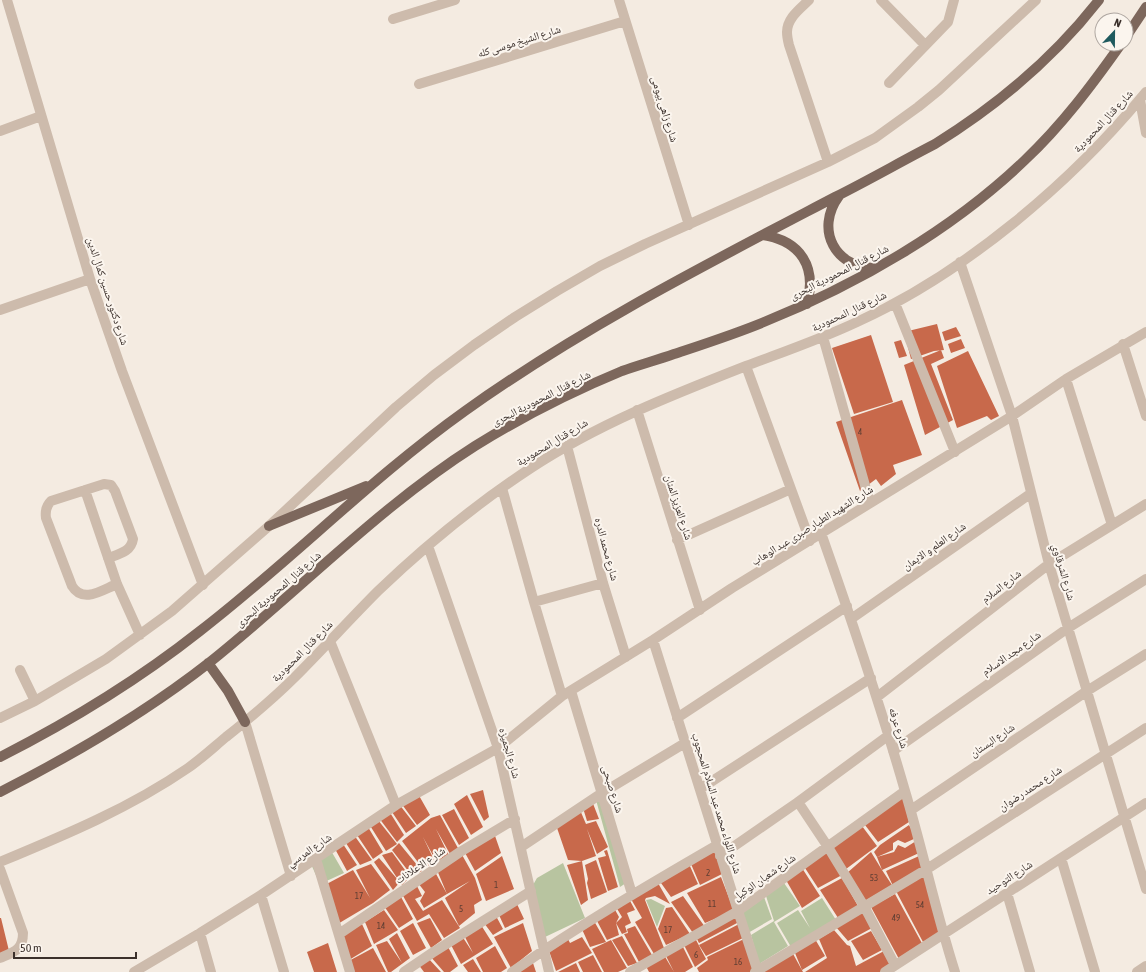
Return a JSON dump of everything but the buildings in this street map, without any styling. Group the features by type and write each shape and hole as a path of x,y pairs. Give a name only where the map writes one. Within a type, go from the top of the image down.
{"main road":[{"name":"شارع قنال المحمودية البحرى","path":"0,757 84,712 164,659 202,630 330,522 373,482 463,412 509,380 557,349 655,292 935,144 964,126 992,106 1044,61 1068,37 1099,0"},
{"path":"1134,25 1146,7"},
{"name":"شارع قنال المحمودية البحرى","path":"0,792 65,758 114,729 208,664 267,615 386,511 430,477 477,445 574,392 625,370 721,338 807,304 877,268 919,242 960,214 1026,160 1074,107 1115,52"},
{"path":"840,195 830,210 828,218 829,232 833,244 838,252 851,263 864,267 877,268"},
{"path":"763,235 786,241 795,248 803,258 808,268 811,280 807,304"},
{"path":"269,526 373,482"},
{"path":"208,664 228,691 245,722"}],"street":[{"name":"شارع دكتور حسين كمال الدين","path":"7,0 90,279 122,371 203,585"},
{"path":"393,19 455,0"},
{"name":"شارع زاهى بيومى","path":"619,0 689,225"},
{"path":"809,0 793,16 788,26 787,33 789,45 828,162"},
{"path":"881,0 925,45"},
{"path":"889,83 948,22 954,0"},
{"path":"0,718 35,701 94,666 140,635 203,585 269,526 396,407 434,375 474,345 539,302 600,266 645,244 828,162 875,138 918,107 1036,0"},
{"name":"شارع الشيخ موسى كله","path":"419,84 625,21"},
{"path":"1143,96 1146,133"},
{"name":"شارع قنال المحمودية","path":"0,862 92,823 146,794 191,766 293,680 377,592 428,546 476,506 567,446 636,410 823,337 859,321 928,284 1003,231 1061,182 1115,128 1143,96"},
{"path":"0,132 41,116"},
{"name":"شارع الشرقاوي","path":"960,262 1012,416 1048,564 1146,889"},
{"path":"0,310 90,279"},
{"path":"895,303 955,452"},
{"name":"شارع الشهيد الطيار صبرى عبد الوهاب","path":"498,748 567,693 653,640 732,588 955,452 1012,416 1066,379 1123,344 1146,332"},
{"path":"823,337 870,503"},
{"path":"1123,344 1146,416"},
{"path":"746,366 810,541"},
{"path":"1066,379 1112,525"},
{"name":"شارع العزيز المنان","path":"636,410 700,610"},
{"name":"شارع محمد الدره","path":"567,446 603,583 626,657"},
{"path":"108,558 129,549 133,539 115,491 111,485 104,484 85,490 52,501 47,506 45,512 46,518 75,592 86,596 117,584"},
{"name":"شارع صبحى","path":"502,488 534,602 602,793 632,894"},
{"path":"677,540 791,489"},
{"path":"85,490 117,584 140,635"},
{"name":"شارع العلم و الايمان","path":"852,619 1030,494"},
{"name":"شارع السلام","path":"877,697 1048,564 1146,504"},
{"name":"شارع عرفه","path":"821,533 852,619 894,751 927,868 943,934 955,972"},
{"name":"شارع الجميزه","path":"428,546 498,748 549,972"},
{"name":"شارع مجد الاسلام","path":"894,751 1068,628 1146,579"},
{"path":"534,602 603,583"},
{"path":"678,718 847,606"},
{"name":"شارع اللواء محمد عبد السلام المحجوب","path":"653,640 757,971"},
{"path":"330,641 396,806"},
{"name":"شارع البستان","path":"911,810 1087,691 1146,654"},
{"path":"20,670 35,701"},
{"path":"700,789 871,678"},
{"path":"245,722 291,876"},
{"name":"شارع محمد رضوان","path":"757,971 927,868 1146,728"},
{"path":"720,856 798,802 889,735"},
{"path":"521,846 602,793 685,743"},
{"name":"شارع المرسي","path":"138,971 291,876 396,806 498,748"},
{"name":"شارع شعبان الوكيل","path":"630,972 738,911 905,791"},
{"path":"798,802 828,847 864,906 891,969"},
{"name":"شارع التوحيد","path":"891,969 1146,803"},
{"name":"شارع الاعلانات","path":"339,934 460,852 515,819"},
{"path":"512,972 544,949 632,894 717,845"},
{"path":"1061,858 1095,972"},
{"path":"316,859 350,972"},
{"path":"0,869 23,933 23,941 19,948 0,958"},
{"path":"404,972 531,891"},
{"path":"1007,893 1030,972"},
{"path":"261,895 284,972"},
{"path":"200,933 211,972"},
{"path":"1137,972 1146,966"}],"green space":[{"path":"602,799 626,883 620,887 596,800"},
{"path":"330,849 344,873 320,884 310,862"},
{"path":"563,863 585,918 545,937 533,885 537,878"},
{"path":"784,883 800,906 774,922 788,946 759,964 751,935 774,921 766,896"},
{"path":"764,897 772,919 748,933 742,912"},
{"path":"822,898 836,920 791,947 777,923 798,910 810,928 801,911"},
{"path":"651,899 665,906 657,927 646,900"}]}
